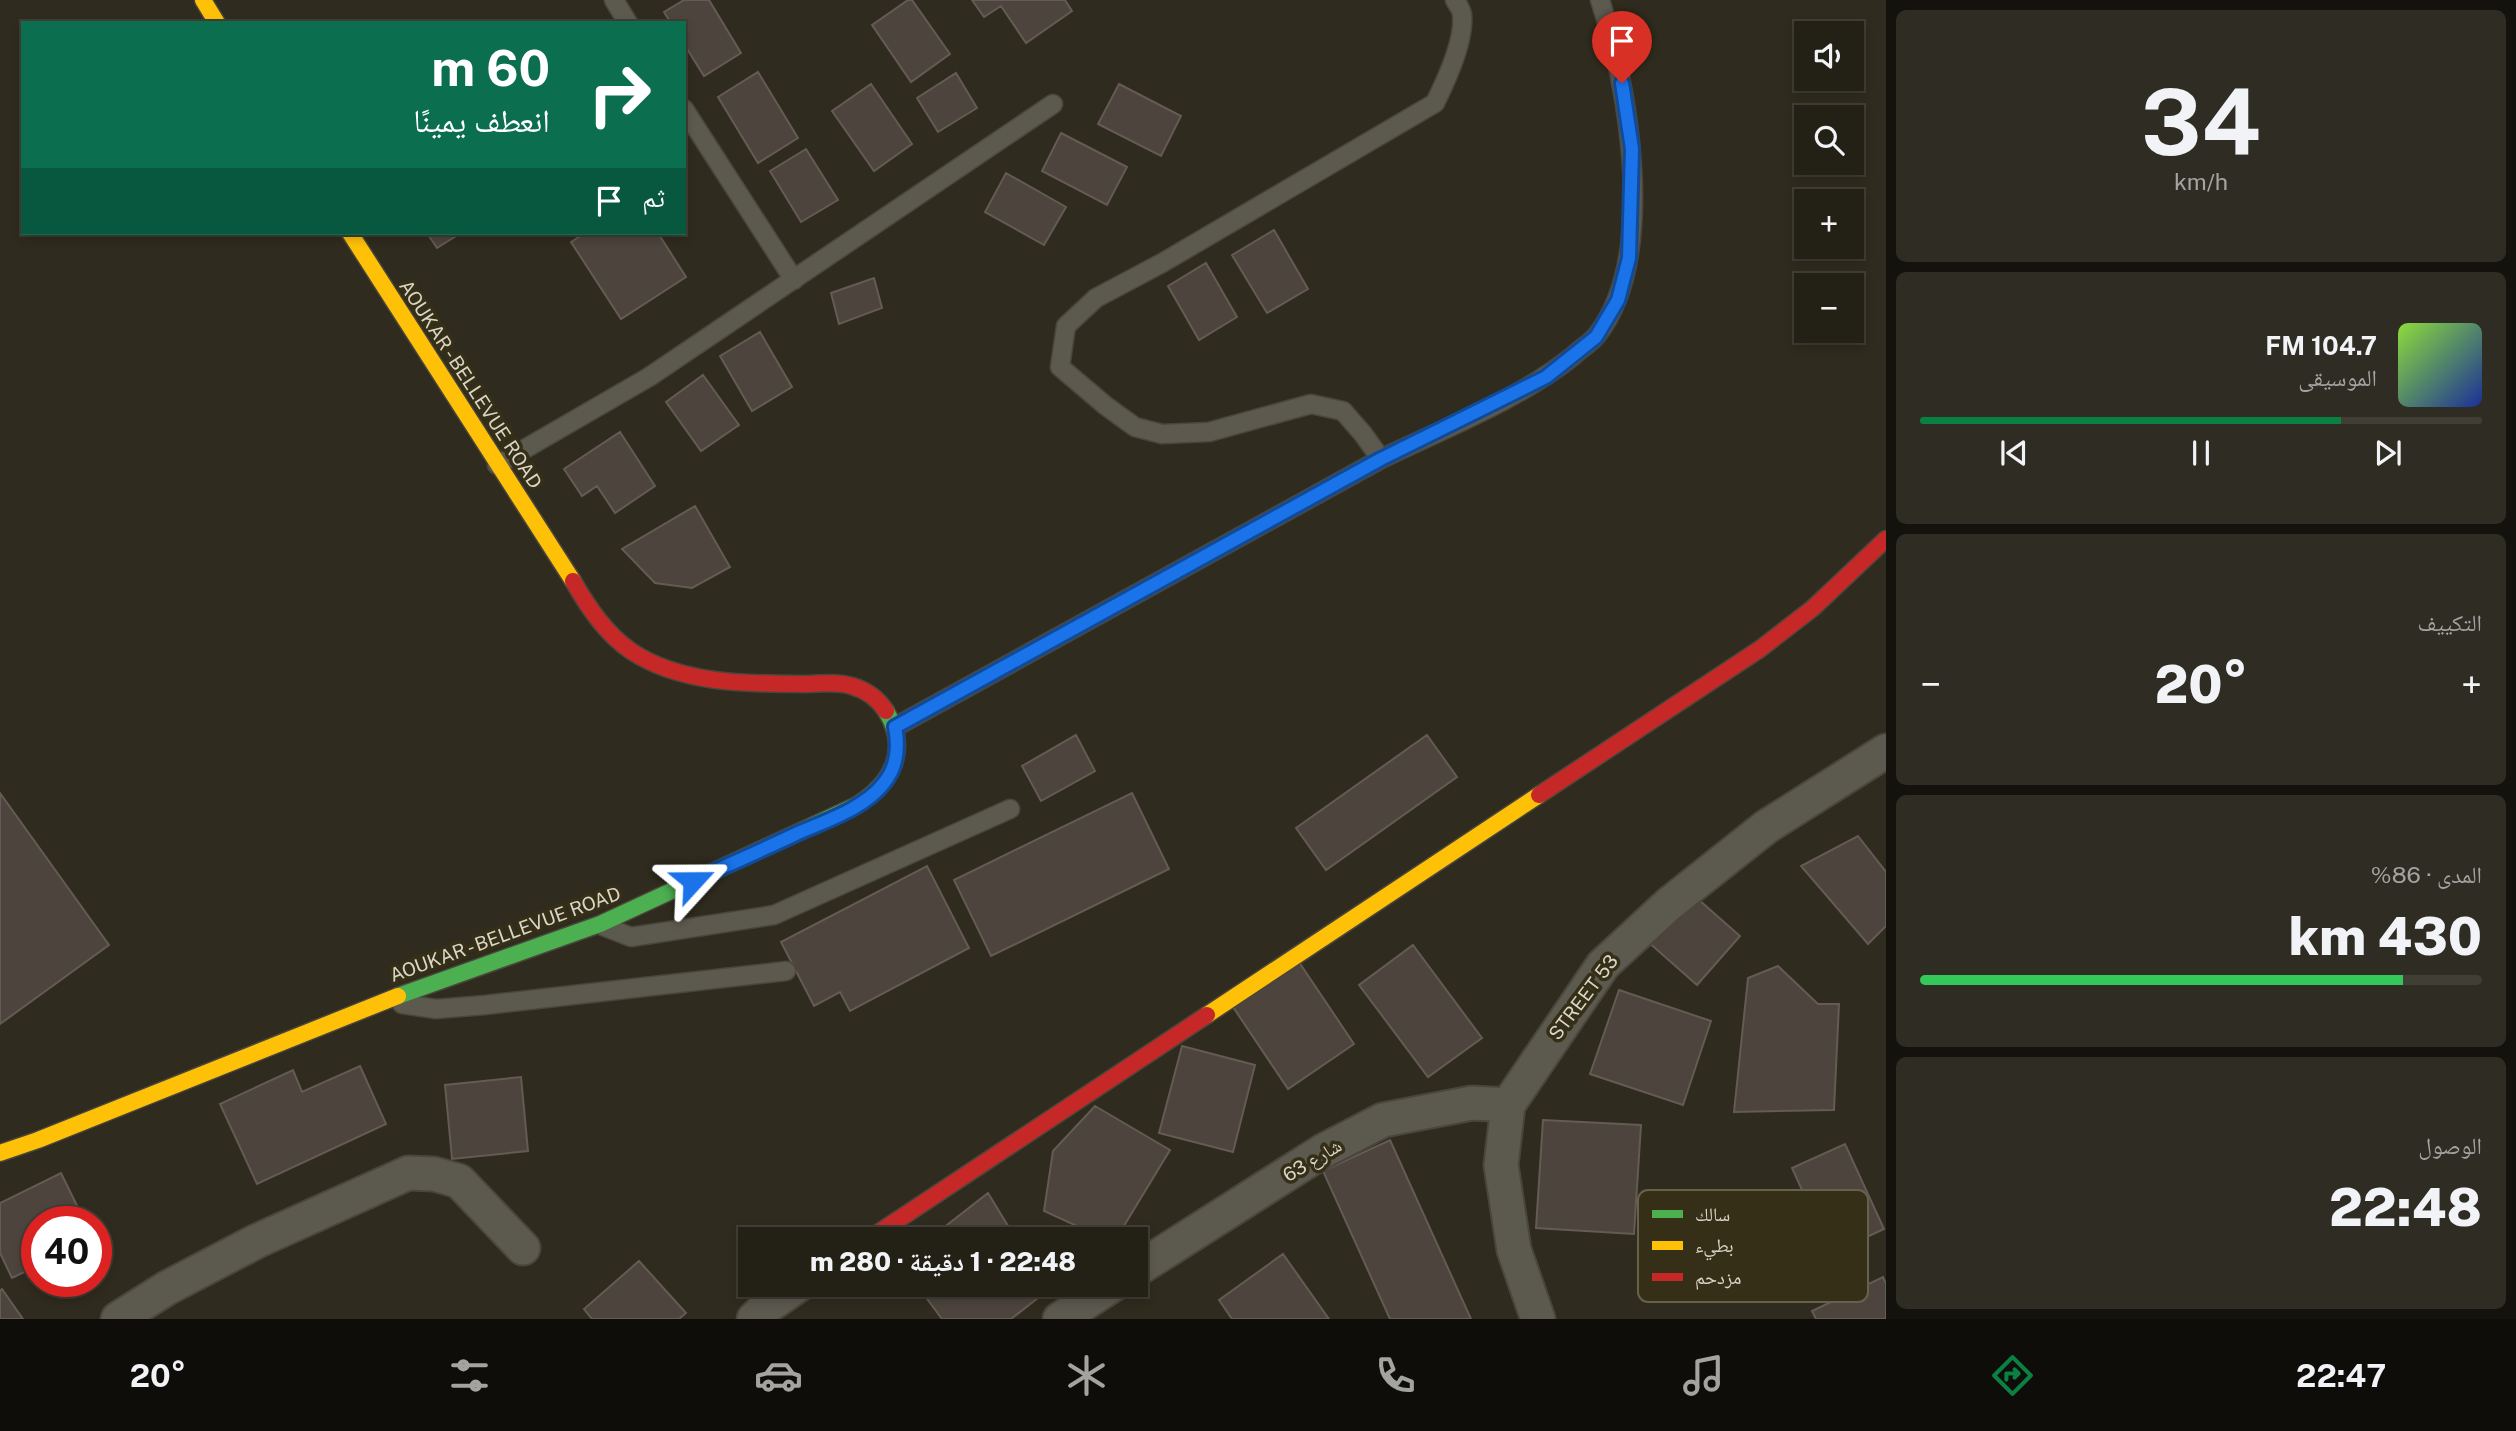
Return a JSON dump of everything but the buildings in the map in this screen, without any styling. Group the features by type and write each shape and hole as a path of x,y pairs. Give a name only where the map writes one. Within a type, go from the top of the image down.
{"street":[{"path":"203,0 216,21"},
{"name":"AOUKAR - BELLEVUE ROAD","path":"0,1153 385,1001 600,924 834,817 867,799 883,786 893,772 897,750 895,727 874,697 850,685 707,678 661,666 632,651 603,625 497,465 351,235"},
{"path":"887,1227 1760,649 1814,608 1886,539"},
{"name":"STREET 53","path":"1538,1319 1514,1250 1501,1165 1508,1105 1603,965 1670,904 1766,827 1886,751"},
{"name":"شارع 63","path":"1148,1262 1323,1151 1382,1120 1472,1103 1508,1105"},
{"path":"118,1319 167,1288 257,1241 408,1173 434,1174 459,1181 523,1248"},
{"path":"754,1319 781,1297"},
{"path":"1060,1319 1094,1297"}],"lane":[{"path":"614,0 627,21"},
{"path":"1381,459 1343,411 1311,404 1209,432 1162,434 1135,427 1060,366 1066,326 1097,298 1162,263 1435,103 1448,78 1458,47 1462,14 1455,0"},
{"path":"895,727 1381,459 1546,377 1596,337 1618,300 1629,258 1632,149 1622,83 1600,0"},
{"path":"497,465 649,377 1053,104"},
{"path":"686,112 794,280"},
{"path":"600,924 631,937 774,915 1010,809"},
{"path":"385,1001 436,1009 786,971"}],"traffic: fast":[{"path":"398,996 600,924 857,805 880,787 894,764 897,739 886,711"}],"traffic: slow":[{"path":"203,0 216,21"},
{"path":"351,235 573,581"},
{"path":"1207,1015 1539,795"},
{"path":"0,1153 398,996"}],"traffic: jam":[{"path":"1539,795 1760,649 1813,608 1886,539"},
{"path":"573,581 591,610 614,637 650,662 692,676 714,680 846,684 867,693 886,711"},
{"path":"887,1227 1207,1015"}],"route":[{"path":"693,881 834,817 867,799 883,786 893,772 897,750 895,727 1381,459 1546,377 1596,337 1618,300 1629,258 1632,149 1622,83"}]}
